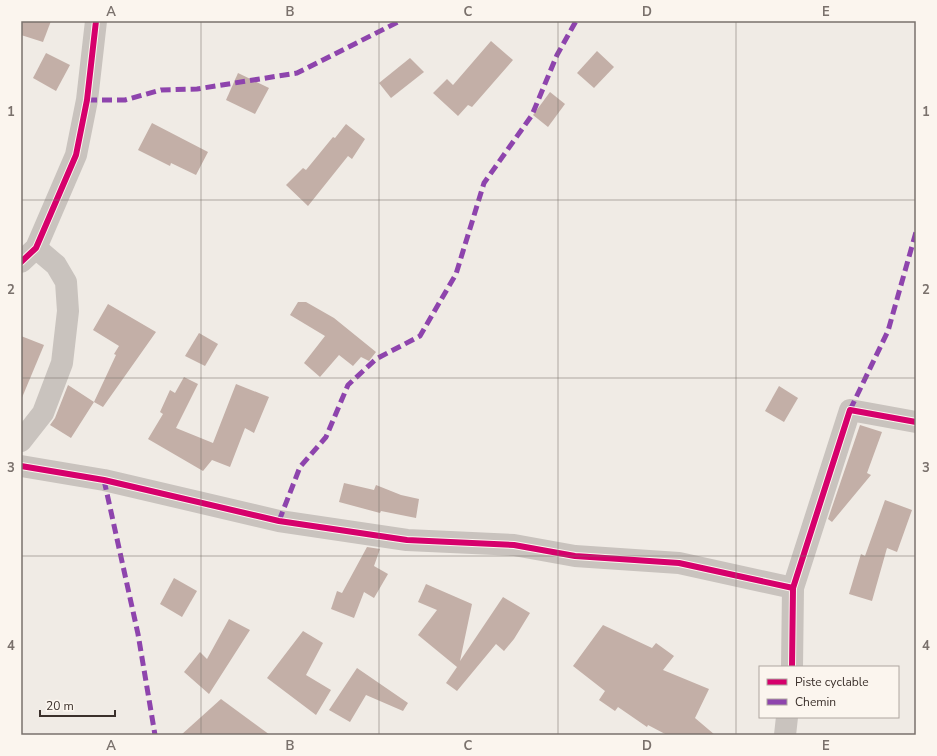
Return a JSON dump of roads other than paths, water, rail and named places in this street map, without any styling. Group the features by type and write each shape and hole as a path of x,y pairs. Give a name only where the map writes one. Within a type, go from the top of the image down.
{"street":[{"path":"21,441 43,413 62,363 68,311 66,282 56,265 28,255 76,155 87,100 96,21"},
{"path":"792,666 793,588 850,410 916,422"},
{"path":"21,466 104,480 279,521 407,540 514,545 575,556 679,563 793,588"},
{"path":"785,735 787,718"}]}
